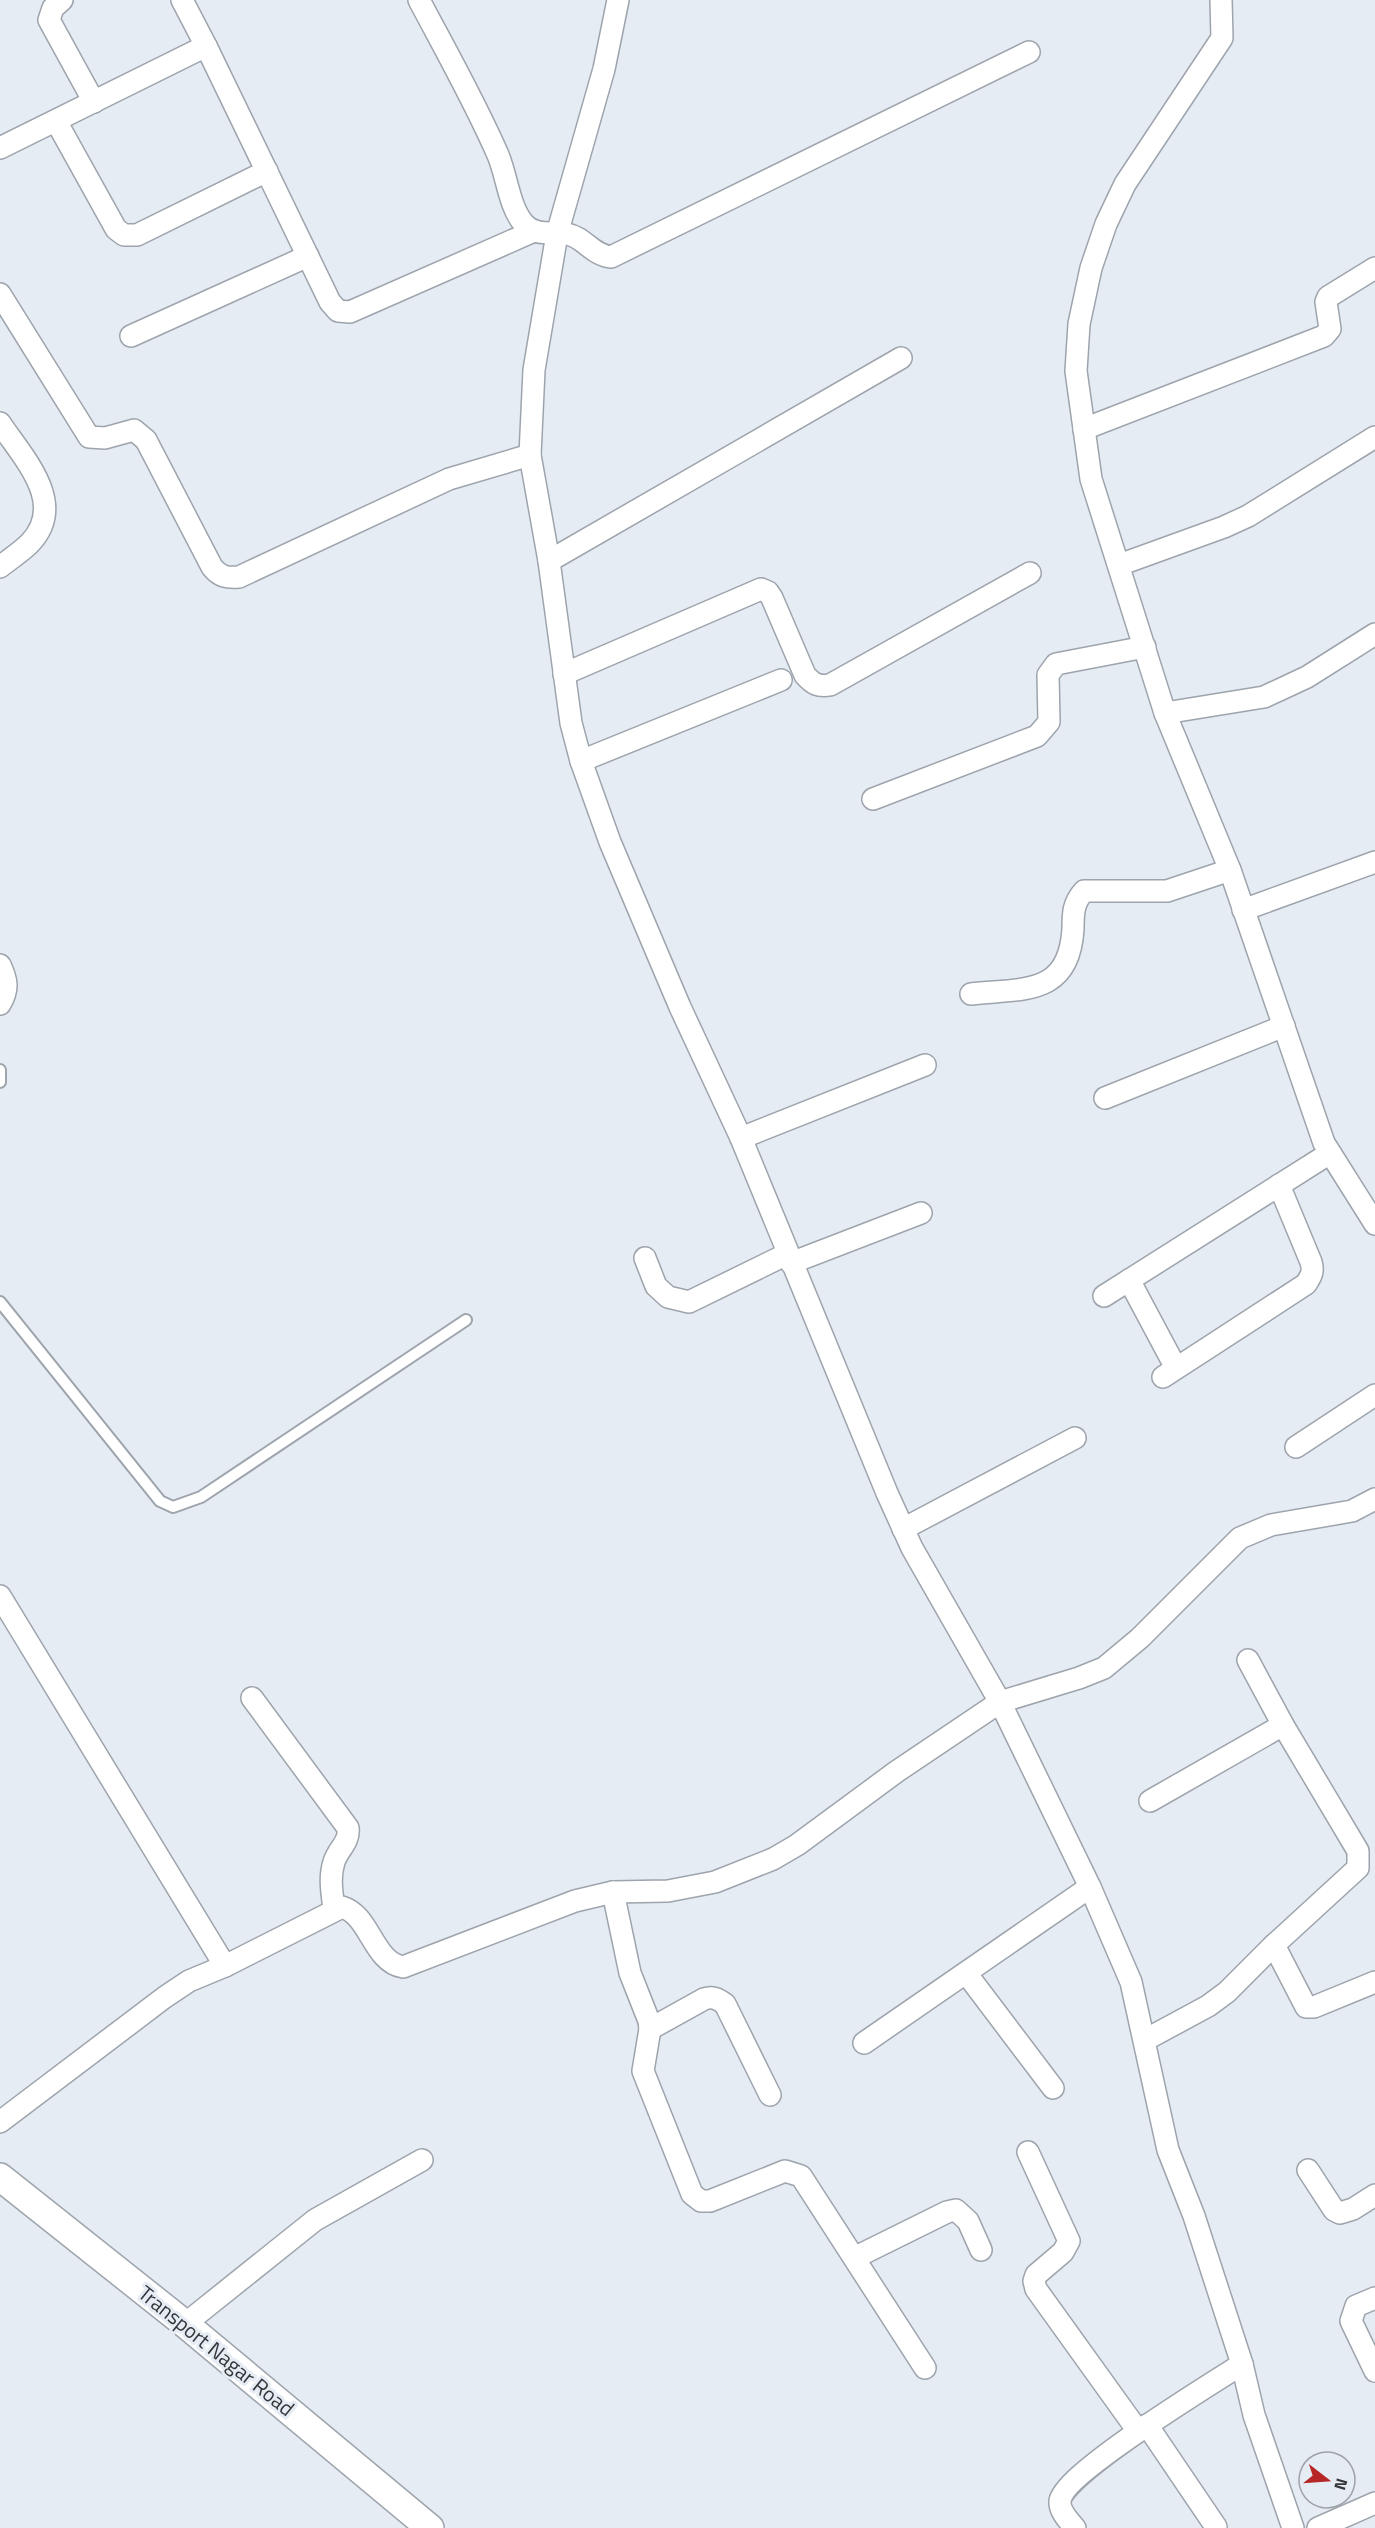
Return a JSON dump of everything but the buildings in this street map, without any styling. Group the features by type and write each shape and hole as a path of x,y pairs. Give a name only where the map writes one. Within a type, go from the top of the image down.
{"street":[{"path":"62,0 53,8 49,20 94,102"},
{"path":"182,0 330,302 338,311 350,312 534,231 573,236 595,253 611,257 1029,52"},
{"path":"418,0 491,139 519,216 534,231"},
{"path":"618,0 604,69 557,234 534,370 530,456 549,561 571,723 581,760 610,842 675,996 741,1138 903,1529 1000,1702 1090,1887 1131,1982 1167,2150 1194,2216 1242,2364 1254,2415 1293,2528"},
{"path":"1221,0 1222,38 1125,184 1106,224 1091,268 1079,324 1076,371 1091,479 1165,713 1230,870 1324,1143 1375,1224"},
{"path":"0,148 206,46"},
{"path":"56,121 116,229 124,235 137,236 267,171"},
{"path":"131,336 308,256"},
{"path":"1084,429 1324,336 1330,329 1326,302 1328,297 1375,268"},
{"path":"0,294 89,436 105,438 134,430 146,440 212,567 218,574 227,578 239,577 449,479 530,456"},
{"path":"549,561 901,358"},
{"path":"0,423 42,486 46,503 43,520 31,542 1,565"},
{"path":"1119,565 1240,520 1300,486 1375,437"},
{"path":"564,674 761,589 768,592 772,598 805,675 812,683 822,687 830,685 1030,573"},
{"path":"1165,713 1264,697 1306,676 1375,633"},
{"path":"873,799 1037,736 1049,722 1048,675 1056,664 1145,647"},
{"path":"581,760 781,680"},
{"path":"1243,910 1375,862"},
{"path":"971,994 1041,986 1054,979 1068,957 1073,911 1076,900 1084,891 1167,891 1230,870"},
{"path":"0,964 7,979 6,992 0,1004"},
{"path":"1105,1098 1284,1026"},
{"path":"741,1138 925,1065"},
{"path":"1104,1296 1330,1153"},
{"path":"1129,1280 1169,1373 1306,1284 1311,1277 1313,1270 1311,1262 1279,1185"},
{"path":"645,1258 656,1286 668,1297 689,1302 789,1258 921,1213"},
{"path":"1296,1447 1375,1395"},
{"path":"903,1529 1075,1438"},
{"path":"0,2122 189,1981 225,1966 334,1909 349,1909 391,1964 403,1967 575,1901 613,1892 668,1891 715,1882 772,1859 797,1845 896,1772 1000,1702 1104,1668 1140,1638 1224,1551 1253,1530 1303,1518 1352,1511 1375,1499"},
{"path":"0,1596 225,1966"},
{"path":"1145,2040 1208,2007 1240,1981 1274,1945 1352,1877 1358,1868 1360,1860 1358,1851 1283,1725 1248,1659"},
{"path":"252,1698 349,1830 348,1838 337,1855 330,1878 334,1909"},
{"path":"1150,1801 1283,1725"},
{"path":"864,2043 1090,1887"},
{"path":"613,1892 630,1973 650,2029 643,2071 692,2194 701,2201 710,2201 777,2174 793,2172 809,2185 925,2368"},
{"path":"1274,1945 1306,2007 1314,2007 1375,1982"},
{"path":"966,1973 1053,2088"},
{"path":"650,2029 704,1999 711,1997 719,1999 725,2004 770,2095"},
{"path":"1028,2152 1070,2241 1063,2252 1036,2275 1034,2281 1036,2289 1216,2527"},
{"path":"185,2324 315,2220 422,2160"},
{"path":"1308,2170 1334,2210 1340,2213 1353,2209 1375,2194"},
{"name":"Transport Nagar Road","path":"0,2177 185,2324 430,2528"},
{"path":"856,2257 956,2210 968,2221 981,2250"},
{"path":"1375,2298 1356,2306 1351,2321 1375,2371"},
{"path":"1075,2528 1063,2513 1059,2502 1062,2494 1073,2482 1143,2428 1242,2364"},
{"path":"1318,2528 1375,2503"}],"lane":[{"path":"0,1070 0,1082"},
{"path":"0,1302 160,1502 173,1508 201,1497 466,1320"}]}
